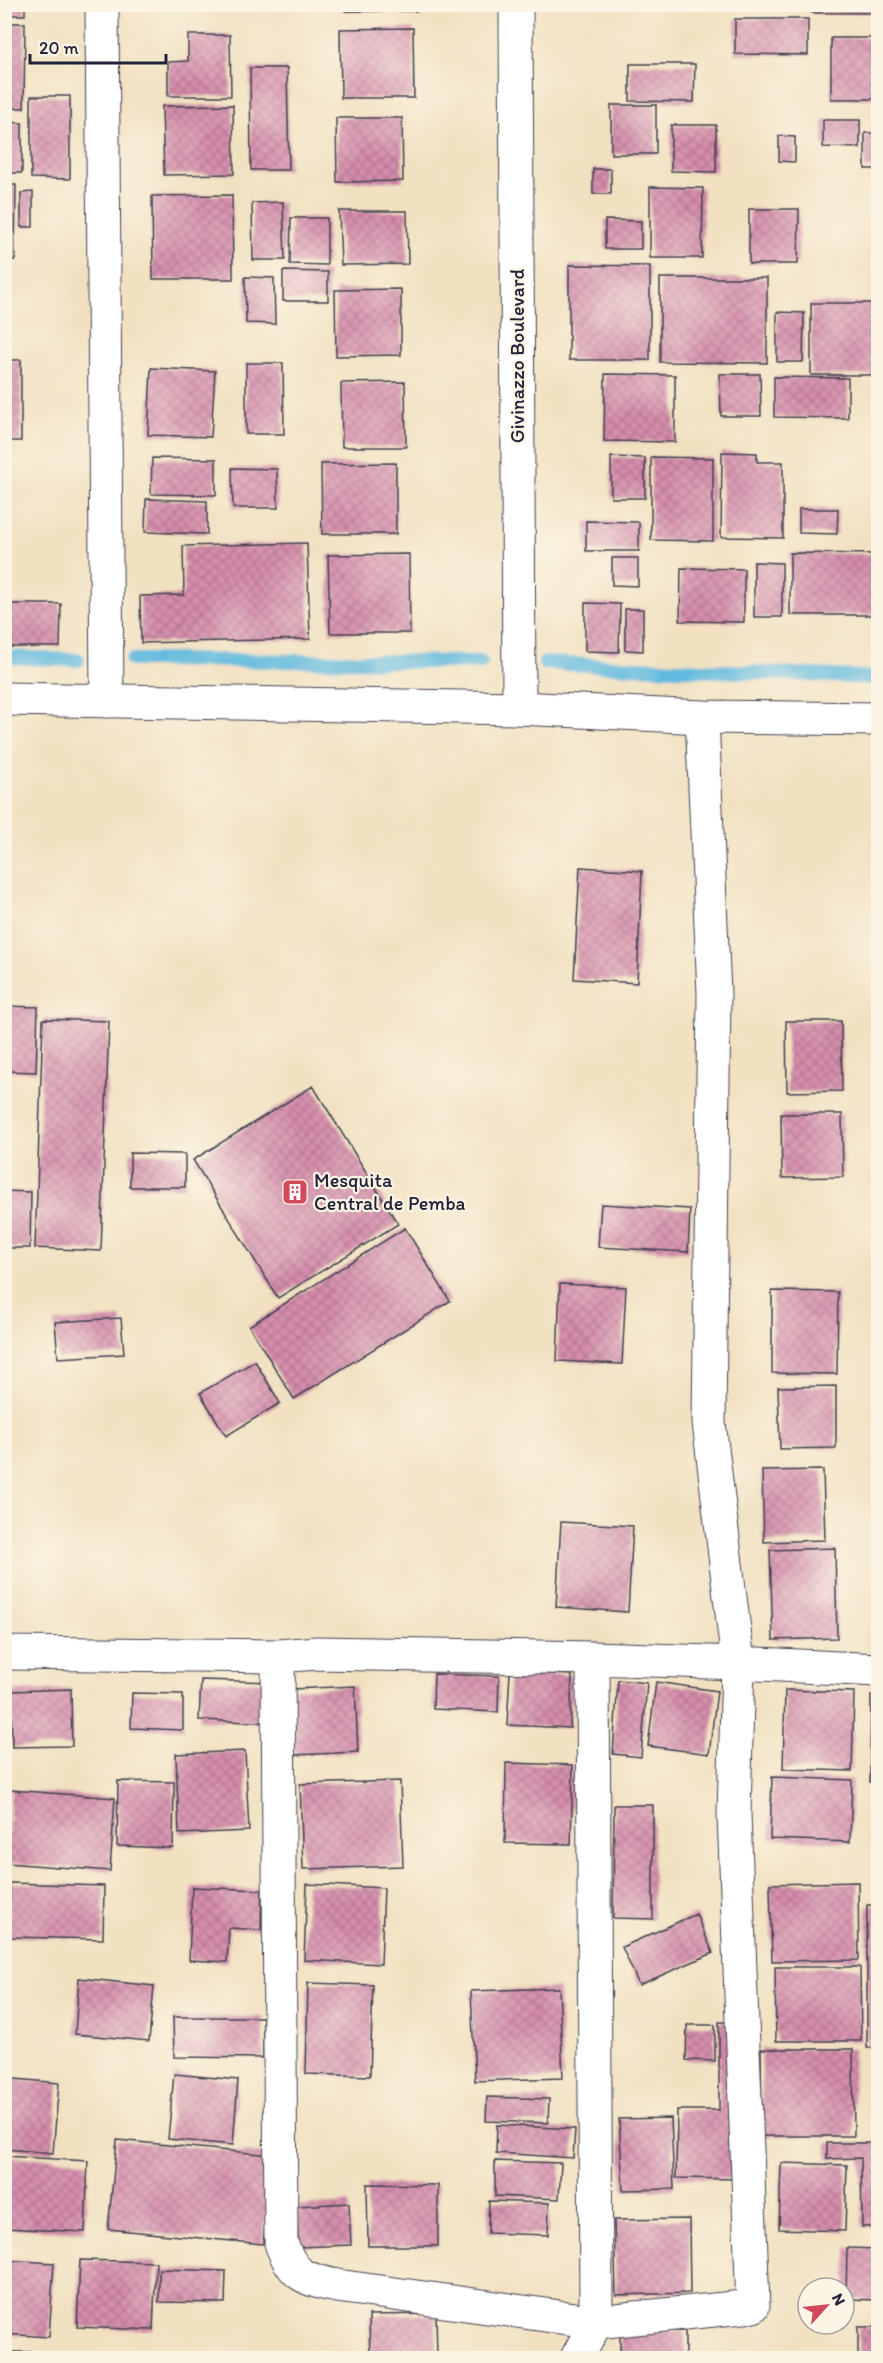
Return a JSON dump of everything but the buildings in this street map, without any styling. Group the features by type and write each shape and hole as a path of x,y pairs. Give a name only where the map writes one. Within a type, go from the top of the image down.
{"street":[{"path":"102,4 107,701"},
{"name":"Givinazzo Boulevard","path":"516,4 519,708"},
{"path":"4,699 519,708 702,717 879,719"},
{"path":"278,1656 281,2243 288,2261 298,2275 337,2286 596,2322 753,2306 734,1814 738,1663 709,1424 714,994 702,717"},
{"path":"4,1653 278,1656 317,1653 593,1658 879,1670"},
{"path":"577,2358 596,2322 593,1658"}],"waterway":[{"path":"4,657 78,660"},
{"path":"132,660 481,662"},
{"path":"545,663 878,678"}],"place":[{"name":"Mesquita Central de Pemba","path":"295,1192"}]}
